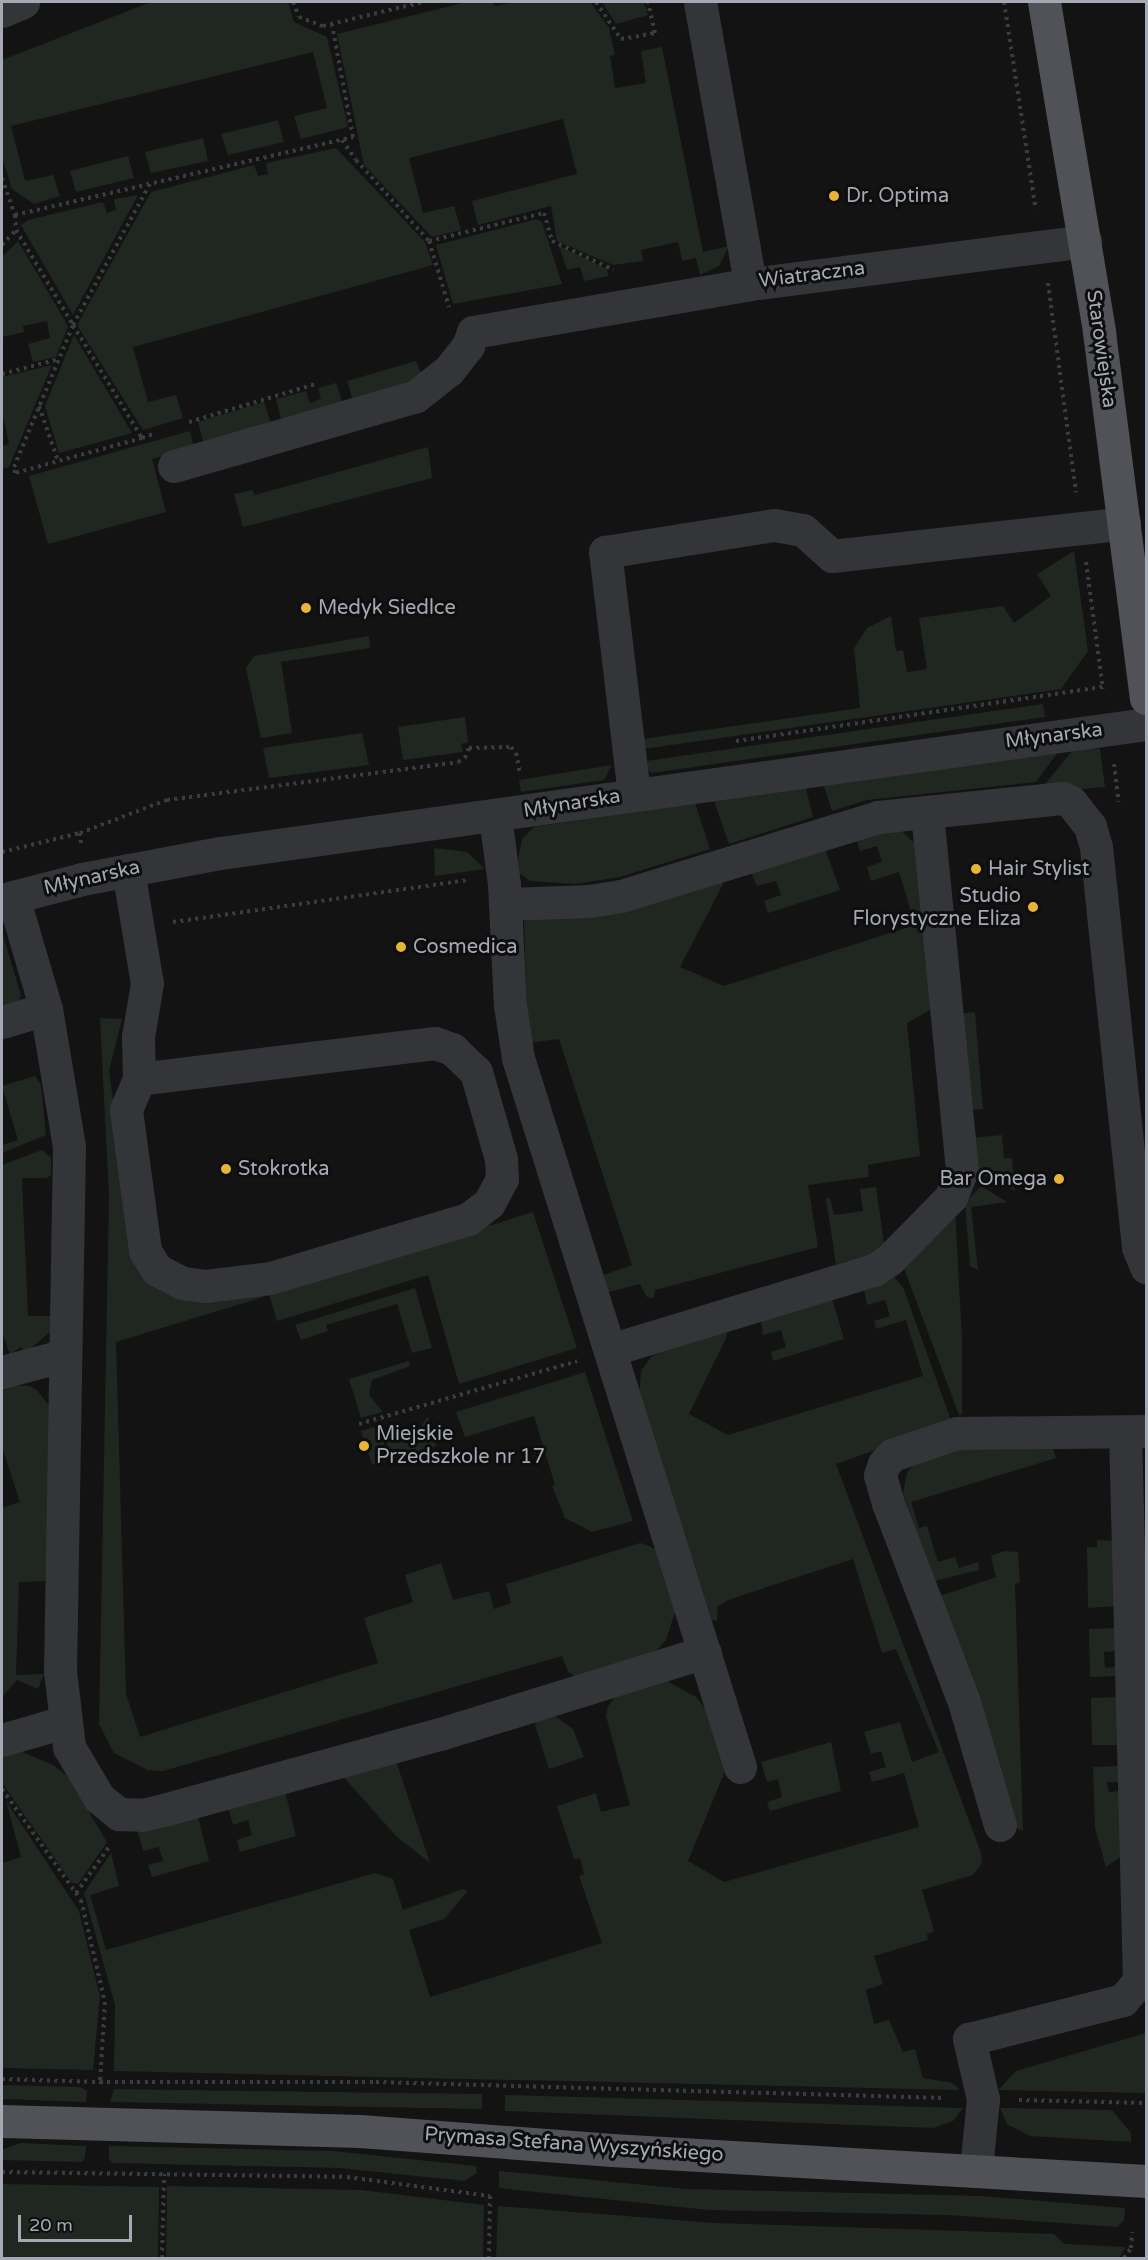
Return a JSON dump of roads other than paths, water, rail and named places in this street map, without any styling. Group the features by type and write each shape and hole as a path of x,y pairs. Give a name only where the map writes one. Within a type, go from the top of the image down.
{"main road":[{"name":"Starowiejska","path":"1044,2 1085,241 1146,698"},
{"name":"Prymasa Stefana Wyszyńskiego","path":"2,2121 360,2131 612,2150 976,2168 1146,2181"}],"street":[{"path":"2,11 23,2"},
{"name":"Wiatraczna","path":"700,2 750,284 1085,241"},
{"path":"174,466 416,396 449,370 468,346 473,332 750,284"},
{"path":"634,794 605,552 774,525 803,530 832,556 1124,523"},
{"name":"Młynarska","path":"8,899 82,879 220,853 1146,724"},
{"path":"505,904 589,901 621,896 865,820 1063,798 1079,809 1090,826 1096,847 1138,1247 1146,1267"},
{"path":"610,1350 874,1270 897,1252 951,1197 962,1170 927,813"},
{"path":"495,816 505,904 510,1005 518,1058 740,1767"},
{"path":"128,870 147,983 138,1037 139,1078 126,1110 145,1251 157,1270 182,1283 231,1285 270,1278 468,1219 489,1203 502,1179 501,1159 476,1072 452,1049 435,1043 139,1078"},
{"path":"8,899 46,1009 69,1146 60,1671 64,1722 69,1747 99,1798 110,1810 128,1815 167,1809 440,1734 705,1652"},
{"path":"2,1022 46,1009"},
{"path":"2,1372 65,1355"},
{"path":"976,2168 983,2099 969,2039 1123,2000 1139,1981 1136,1432 957,1433 892,1455 880,1475 964,1702 999,1825"},
{"path":"2,1740 64,1722"}],"place":[{"name":"Dr. Optima","path":"834,196"},
{"name":"Medyk Siedlce","path":"306,608"},
{"name":"Hair Stylist","path":"976,869"},
{"name":"Studio Florystyczne Eliza","path":"1033,907"},
{"name":"Cosmedica","path":"401,947"},
{"name":"Stokrotka","path":"226,1169"},
{"name":"Bar Omega","path":"1059,1179"},
{"name":"Miejskie Przedszkole nr 17","path":"364,1446"}]}
